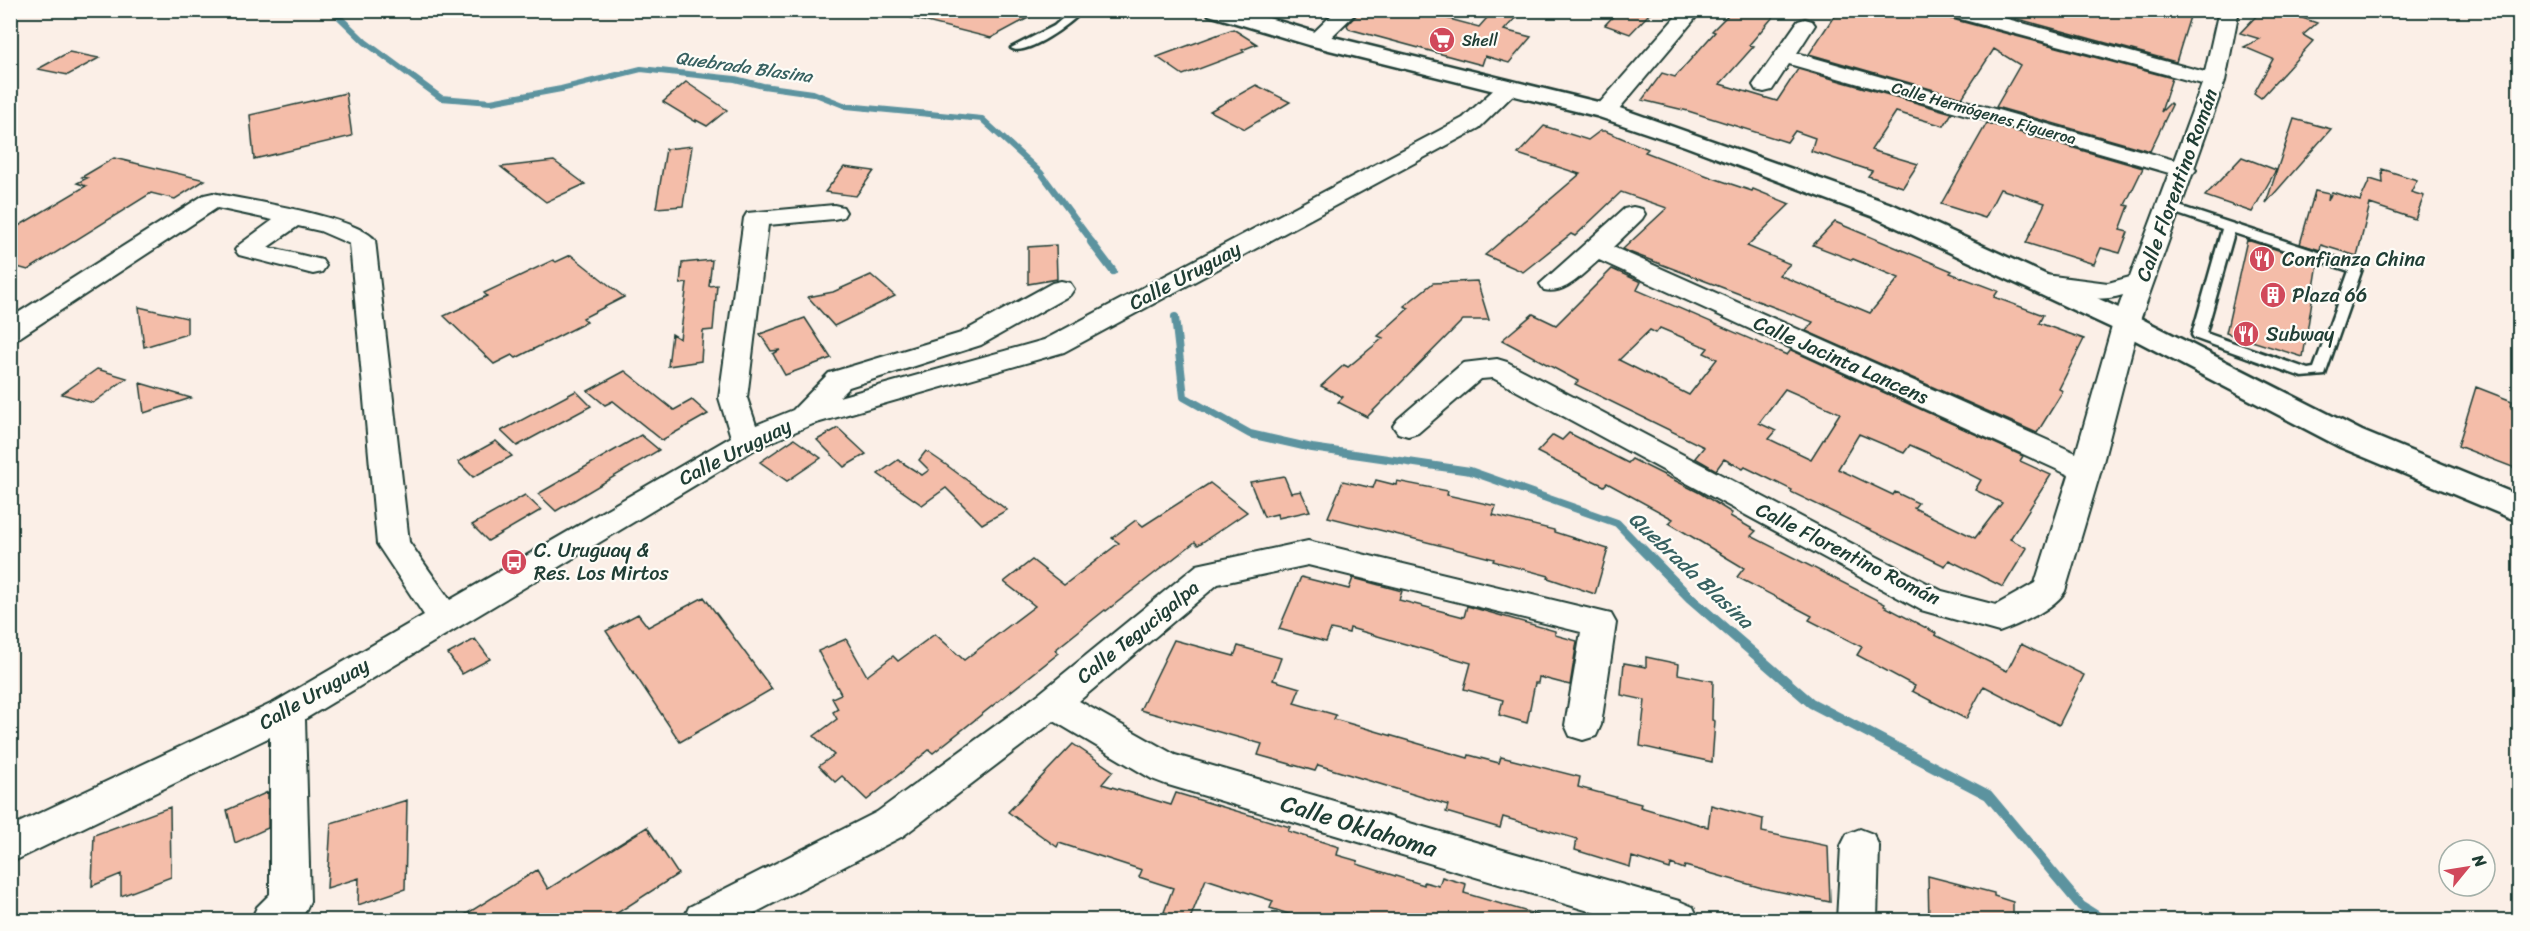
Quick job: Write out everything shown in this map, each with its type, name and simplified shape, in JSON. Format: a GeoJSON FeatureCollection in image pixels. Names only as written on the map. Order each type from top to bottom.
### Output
{"type":"FeatureCollection","features":[{"type":"Feature","properties":{"kind":"street"},"geometry":{"type":"LineString","coordinates":[[1217,10],[1317,40],[1605,111],[1884,211],[2126,323],[2351,439],[2520,510]]}},
{"type":"Feature","properties":{"kind":"street"},"geometry":{"type":"LineString","coordinates":[[1317,40],[1349,10]]}},
{"type":"Feature","properties":{"kind":"street"},"geometry":{"type":"LineString","coordinates":[[1949,10],[2214,81]]}},
{"type":"Feature","properties":{"kind":"street","name":"Calle Florentino Román"},"geometry":{"type":"LineString","coordinates":[[1408,426],[1473,370],[1497,368],[1934,601],[2000,619],[2049,591],[2086,470],[2126,323],[2184,170],[2214,81],[2229,10]]}},
{"type":"Feature","properties":{"kind":"street"},"geometry":{"type":"LineString","coordinates":[[1764,85],[1813,16]]}},
{"type":"Feature","properties":{"kind":"street"},"geometry":{"type":"LineString","coordinates":[[1605,111],[1686,17]]}},
{"type":"Feature","properties":{"kind":"street","name":"Calle Hermógenes Figueroa"},"geometry":{"type":"LineString","coordinates":[[1784,56],[2184,170]]}},
{"type":"Feature","properties":{"kind":"street","name":"Calle Uruguay"},"geometry":{"type":"LineString","coordinates":[[10,846],[286,712],[747,441],[803,417],[1054,346],[1471,123],[1509,88]]}},
{"type":"Feature","properties":{"kind":"street"},"geometry":{"type":"LineString","coordinates":[[10,331],[213,200],[328,225],[362,240],[393,544],[444,618]]}},
{"type":"Feature","properties":{"kind":"street"},"geometry":{"type":"LineString","coordinates":[[747,441],[733,398],[756,218],[834,213]]}},
{"type":"Feature","properties":{"kind":"street"},"geometry":{"type":"LineString","coordinates":[[1553,284],[1634,214]]}},
{"type":"Feature","properties":{"kind":"street"},"geometry":{"type":"LineString","coordinates":[[294,217],[248,250],[313,266]]}},
{"type":"Feature","properties":{"kind":"street","name":"Calle Jacinta Lancens"},"geometry":{"type":"LineString","coordinates":[[1596,249],[2086,470]]}},
{"type":"Feature","properties":{"kind":"street"},"geometry":{"type":"LineString","coordinates":[[2037,282],[2109,291],[2141,282]]}},
{"type":"Feature","properties":{"kind":"street"},"geometry":{"type":"LineString","coordinates":[[803,417],[839,380],[971,339],[1061,289]]}},
{"type":"Feature","properties":{"kind":"street","name":"Calle Tegucigalpa"},"geometry":{"type":"LineString","coordinates":[[703,921],[890,824],[1052,703],[1208,574],[1308,553],[1599,623],[1583,725]]}},
{"type":"Feature","properties":{"kind":"street","name":"Calle Oklahoma"},"geometry":{"type":"LineString","coordinates":[[1052,703],[1165,768],[1679,921]]}},
{"type":"Feature","properties":{"kind":"street"},"geometry":{"type":"LineString","coordinates":[[271,921],[290,902],[286,712]]}},
{"type":"Feature","properties":{"kind":"street"},"geometry":{"type":"LineString","coordinates":[[1857,921],[1860,846]]}},
{"type":"Feature","properties":{"kind":"lane"},"geometry":{"type":"LineString","coordinates":[[1016,48],[1070,21],[1078,10]]}},
{"type":"Feature","properties":{"kind":"lane"},"geometry":{"type":"LineString","coordinates":[[2170,207],[2356,269],[2320,372],[2307,374],[2199,335],[2229,227]]}},
{"type":"Feature","properties":{"kind":"building"},"geometry":{"type":"Polygon","coordinates":[[[912,10],[1043,10],[991,38],[911,18],[912,10]]]}},
{"type":"Feature","properties":{"kind":"building"},"geometry":{"type":"Polygon","coordinates":[[[1361,10],[1416,10],[1479,27],[1494,10],[1523,10],[1504,30],[1531,37],[1509,63],[1485,56],[1482,65],[1349,29],[1347,25],[1361,10]]]}},
{"type":"Feature","properties":{"kind":"building"},"geometry":{"type":"Polygon","coordinates":[[[1619,10],[1653,10],[1630,34],[1605,25],[1619,10]]]}},
{"type":"Feature","properties":{"kind":"building"},"geometry":{"type":"Polygon","coordinates":[[[1733,10],[1779,10],[1749,45],[1754,46],[1720,84],[1777,101],[1798,69],[1952,113],[1944,126],[1896,112],[1871,150],[1918,164],[1903,187],[1868,176],[1872,171],[1811,151],[1815,138],[1795,131],[1787,142],[1688,111],[1642,100],[1662,73],[1675,77],[1715,32],[1712,31],[1733,10]]]}},
{"type":"Feature","properties":{"kind":"building"},"geometry":{"type":"Polygon","coordinates":[[[1838,10],[1937,10],[1941,16],[2172,78],[2161,112],[2170,103],[2172,105],[2150,151],[1996,107],[2020,65],[1994,49],[1962,98],[1809,54],[1838,10]]]}},
{"type":"Feature","properties":{"kind":"building"},"geometry":{"type":"Polygon","coordinates":[[[1985,10],[2070,10],[2092,16],[2093,10],[2192,10],[2176,62],[1985,10]]]}},
{"type":"Feature","properties":{"kind":"building"},"geometry":{"type":"Polygon","coordinates":[[[2262,10],[2279,10],[2317,23],[2303,35],[2313,41],[2261,98],[2254,93],[2273,59],[2244,47],[2260,39],[2240,33],[2262,10]]]}},
{"type":"Feature","properties":{"kind":"building"},"geometry":{"type":"Polygon","coordinates":[[[1233,29],[1257,44],[1242,50],[1244,52],[1183,75],[1157,57],[1233,29]]]}},
{"type":"Feature","properties":{"kind":"building"},"geometry":{"type":"Polygon","coordinates":[[[69,52],[99,58],[68,75],[38,69],[69,52]]]}},
{"type":"Feature","properties":{"kind":"building"},"geometry":{"type":"Polygon","coordinates":[[[686,82],[727,110],[707,126],[663,102],[686,82]]]}},
{"type":"Feature","properties":{"kind":"building"},"geometry":{"type":"Polygon","coordinates":[[[1256,85],[1290,102],[1245,129],[1210,111],[1256,85]]]}},
{"type":"Feature","properties":{"kind":"building"},"geometry":{"type":"Polygon","coordinates":[[[346,93],[352,136],[254,159],[250,115],[346,93]]]}},
{"type":"Feature","properties":{"kind":"building"},"geometry":{"type":"Polygon","coordinates":[[[2294,119],[2331,129],[2266,203],[2294,119]]]}},
{"type":"Feature","properties":{"kind":"building"},"geometry":{"type":"Polygon","coordinates":[[[1987,123],[2143,168],[2125,205],[2129,206],[2120,230],[2128,232],[2120,253],[2101,248],[2094,264],[2026,243],[2045,203],[2000,189],[1985,218],[1941,204],[1987,123]]]}},
{"type":"Feature","properties":{"kind":"building"},"geometry":{"type":"Polygon","coordinates":[[[1544,126],[1588,140],[1600,131],[1605,131],[1648,149],[1645,152],[1790,204],[1747,246],[1790,264],[1779,275],[1870,313],[1899,278],[1813,245],[1835,222],[1952,271],[1950,273],[1998,291],[1994,297],[2043,315],[2039,323],[2084,339],[2059,389],[2063,391],[2037,433],[1806,331],[1813,322],[1629,252],[1623,249],[1667,208],[1621,192],[1575,236],[1571,234],[1523,272],[1485,255],[1580,174],[1518,154],[1544,126]]]}},
{"type":"Feature","properties":{"kind":"building"},"geometry":{"type":"Polygon","coordinates":[[[692,146],[683,206],[656,208],[666,149],[692,146]]]}},
{"type":"Feature","properties":{"kind":"building"},"geometry":{"type":"Polygon","coordinates":[[[2242,157],[2276,170],[2252,212],[2205,196],[2242,157]]]}},
{"type":"Feature","properties":{"kind":"building"},"geometry":{"type":"Polygon","coordinates":[[[114,158],[205,180],[175,199],[151,193],[28,270],[10,265],[10,231],[86,186],[77,183],[87,178],[82,177],[114,158]]]}},
{"type":"Feature","properties":{"kind":"building"},"geometry":{"type":"Polygon","coordinates":[[[554,161],[585,184],[546,202],[501,167],[554,161]]]}},
{"type":"Feature","properties":{"kind":"building"},"geometry":{"type":"Polygon","coordinates":[[[844,167],[874,171],[856,196],[825,192],[844,167]]]}},
{"type":"Feature","properties":{"kind":"building"},"geometry":{"type":"Polygon","coordinates":[[[2382,169],[2417,180],[2411,192],[2424,196],[2415,219],[2370,204],[2357,256],[2321,245],[2320,250],[2300,244],[2315,191],[2329,194],[2328,201],[2332,192],[2360,201],[2370,179],[2383,183],[2382,169]]]}},
{"type":"Feature","properties":{"kind":"building","name":"Plaza 66"},"geometry":{"type":"Polygon","coordinates":[[[2247,240],[2318,263],[2303,357],[2226,333],[2247,240]]]}},
{"type":"Feature","properties":{"kind":"building"},"geometry":{"type":"Polygon","coordinates":[[[1056,245],[1057,279],[1028,284],[1028,247],[1056,245]]]}},
{"type":"Feature","properties":{"kind":"building"},"geometry":{"type":"Polygon","coordinates":[[[571,255],[624,297],[583,318],[587,322],[516,358],[512,355],[494,364],[444,316],[487,296],[484,293],[553,260],[556,262],[571,255]]]}},
{"type":"Feature","properties":{"kind":"building"},"geometry":{"type":"Polygon","coordinates":[[[712,260],[709,286],[717,285],[713,330],[703,331],[701,361],[668,366],[672,334],[680,339],[687,283],[680,284],[682,263],[712,260]]]}},
{"type":"Feature","properties":{"kind":"building"},"geometry":{"type":"Polygon","coordinates":[[[1612,269],[1641,282],[1637,290],[1787,355],[1791,350],[2023,456],[2020,461],[2051,475],[2010,539],[2027,548],[2003,587],[1949,560],[1945,566],[1791,492],[1792,490],[1745,467],[1743,469],[1724,459],[1716,470],[1695,458],[1704,447],[1575,384],[1578,381],[1502,340],[1533,314],[1556,325],[1612,269]],[[1660,328],[1656,333],[1650,330],[1619,360],[1689,395],[1717,359],[1704,353],[1708,348],[1660,328]],[[1785,389],[1759,423],[1776,431],[1769,439],[1811,459],[1840,413],[1785,389]],[[1859,434],[1838,469],[1893,495],[1895,492],[1918,503],[1914,508],[1975,538],[2002,503],[1975,490],[1981,480],[1926,452],[1910,445],[1904,453],[1859,434]]]}},
{"type":"Feature","properties":{"kind":"building"},"geometry":{"type":"Polygon","coordinates":[[[871,275],[895,296],[834,326],[808,297],[833,292],[871,275]]]}},
{"type":"Feature","properties":{"kind":"building"},"geometry":{"type":"Polygon","coordinates":[[[1477,281],[1489,320],[1463,320],[1367,417],[1338,402],[1343,397],[1321,386],[1344,365],[1348,367],[1383,338],[1378,336],[1409,308],[1404,306],[1433,283],[1477,281]]]}},
{"type":"Feature","properties":{"kind":"building"},"geometry":{"type":"Polygon","coordinates":[[[139,307],[187,318],[187,334],[144,347],[139,307]]]}},
{"type":"Feature","properties":{"kind":"building"},"geometry":{"type":"Polygon","coordinates":[[[805,318],[831,358],[785,375],[773,354],[780,350],[771,351],[760,334],[805,318]]]}},
{"type":"Feature","properties":{"kind":"building"},"geometry":{"type":"Polygon","coordinates":[[[97,369],[127,378],[93,403],[62,394],[97,369]]]}},
{"type":"Feature","properties":{"kind":"building"},"geometry":{"type":"Polygon","coordinates":[[[625,371],[674,410],[692,400],[708,414],[662,440],[613,401],[605,405],[588,391],[625,371]]]}},
{"type":"Feature","properties":{"kind":"building"},"geometry":{"type":"Polygon","coordinates":[[[140,383],[191,398],[144,413],[140,383]]]}},
{"type":"Feature","properties":{"kind":"building"},"geometry":{"type":"Polygon","coordinates":[[[2476,387],[2512,401],[2511,408],[2520,411],[2520,470],[2458,446],[2476,387]]]}},
{"type":"Feature","properties":{"kind":"building"},"geometry":{"type":"Polygon","coordinates":[[[576,391],[591,406],[517,446],[501,431],[576,391]]]}},
{"type":"Feature","properties":{"kind":"building"},"geometry":{"type":"Polygon","coordinates":[[[838,428],[866,454],[844,467],[817,440],[838,428]]]}},
{"type":"Feature","properties":{"kind":"building"},"geometry":{"type":"Polygon","coordinates":[[[1569,433],[1628,463],[1632,459],[1700,493],[1732,513],[1730,516],[1756,531],[1751,536],[1885,604],[1884,606],[1936,633],[1935,635],[2007,671],[2021,644],[2084,675],[2059,725],[1984,686],[1966,719],[1912,691],[1915,686],[1857,655],[1862,647],[1809,620],[1812,616],[1737,577],[1744,568],[1669,523],[1673,519],[1607,483],[1604,486],[1537,452],[1553,435],[1562,440],[1569,433]]]}},
{"type":"Feature","properties":{"kind":"building"},"geometry":{"type":"Polygon","coordinates":[[[641,435],[659,450],[556,511],[538,494],[641,435]]]}},
{"type":"Feature","properties":{"kind":"building"},"geometry":{"type":"Polygon","coordinates":[[[794,439],[821,458],[787,481],[760,462],[794,439]]]}},
{"type":"Feature","properties":{"kind":"building"},"geometry":{"type":"Polygon","coordinates":[[[496,441],[512,456],[473,477],[458,462],[496,441]]]}},
{"type":"Feature","properties":{"kind":"building"},"geometry":{"type":"Polygon","coordinates":[[[926,451],[1007,510],[982,524],[946,488],[922,505],[878,474],[898,460],[922,475],[929,470],[919,460],[926,451]]]}},
{"type":"Feature","properties":{"kind":"building"},"geometry":{"type":"Polygon","coordinates":[[[1284,476],[1291,493],[1301,491],[1310,511],[1278,518],[1277,514],[1264,517],[1250,482],[1284,476]]]}},
{"type":"Feature","properties":{"kind":"building"},"geometry":{"type":"Polygon","coordinates":[[[1376,480],[1396,485],[1397,481],[1448,491],[1447,495],[1496,506],[1493,515],[1554,530],[1554,532],[1608,549],[1595,594],[1548,578],[1549,576],[1493,561],[1494,559],[1328,517],[1343,481],[1373,488],[1376,480]]]}},
{"type":"Feature","properties":{"kind":"building"},"geometry":{"type":"Polygon","coordinates":[[[1210,483],[1247,512],[1198,545],[1195,542],[1105,610],[1055,650],[1059,653],[933,753],[929,750],[867,800],[842,776],[835,782],[819,766],[834,755],[814,736],[837,719],[833,712],[838,709],[832,698],[841,694],[818,651],[846,639],[867,676],[893,656],[898,661],[935,634],[964,660],[1035,606],[1004,582],[1032,560],[1064,585],[1119,543],[1112,538],[1136,520],[1143,526],[1210,483]]]}},
{"type":"Feature","properties":{"kind":"building"},"geometry":{"type":"Polygon","coordinates":[[[525,495],[541,510],[488,541],[472,525],[525,495]]]}},
{"type":"Feature","properties":{"kind":"building"},"geometry":{"type":"Polygon","coordinates":[[[1301,577],[1349,589],[1353,578],[1402,591],[1399,600],[1464,617],[1467,606],[1555,631],[1555,635],[1577,641],[1570,685],[1539,677],[1538,683],[1535,683],[1527,723],[1499,715],[1503,700],[1464,689],[1471,663],[1350,628],[1349,633],[1331,629],[1326,642],[1279,629],[1301,577]]]}},
{"type":"Feature","properties":{"kind":"building"},"geometry":{"type":"Polygon","coordinates":[[[704,597],[772,689],[680,742],[606,631],[638,614],[648,627],[704,597]]]}},
{"type":"Feature","properties":{"kind":"building"},"geometry":{"type":"Polygon","coordinates":[[[475,639],[490,659],[462,674],[448,654],[475,639]]]}},
{"type":"Feature","properties":{"kind":"building"},"geometry":{"type":"Polygon","coordinates":[[[1174,640],[1234,656],[1238,646],[1281,658],[1273,680],[1300,688],[1294,703],[1336,715],[1334,719],[1468,758],[1469,755],[1499,763],[1501,757],[1580,777],[1578,787],[1641,804],[1640,807],[1708,827],[1711,805],[1763,819],[1762,832],[1828,846],[1830,902],[1762,888],[1685,866],[1684,869],[1671,864],[1670,869],[1632,857],[1630,867],[1575,850],[1577,839],[1503,817],[1500,828],[1446,812],[1448,805],[1318,765],[1315,771],[1258,755],[1262,744],[1140,710],[1174,640]]]}},
{"type":"Feature","properties":{"kind":"building"},"geometry":{"type":"Polygon","coordinates":[[[1646,657],[1679,664],[1678,674],[1713,681],[1712,720],[1715,721],[1712,762],[1640,746],[1645,700],[1621,695],[1624,663],[1646,667],[1646,657]]]}},
{"type":"Feature","properties":{"kind":"building"},"geometry":{"type":"Polygon","coordinates":[[[1073,744],[1113,771],[1102,784],[1171,805],[1176,793],[1290,827],[1288,831],[1339,847],[1337,855],[1358,861],[1357,864],[1424,885],[1424,882],[1439,886],[1442,877],[1466,884],[1464,893],[1538,915],[1537,921],[1310,921],[1270,908],[1273,901],[1206,879],[1189,921],[1164,912],[1173,888],[1139,877],[1142,870],[1059,843],[1057,847],[1008,812],[1073,744]]]}},
{"type":"Feature","properties":{"kind":"building"},"geometry":{"type":"Polygon","coordinates":[[[268,792],[268,828],[235,843],[227,810],[268,792]]]}},
{"type":"Feature","properties":{"kind":"building"},"geometry":{"type":"Polygon","coordinates":[[[407,800],[405,889],[358,905],[359,878],[327,888],[331,823],[407,800]]]}},
{"type":"Feature","properties":{"kind":"building"},"geometry":{"type":"Polygon","coordinates":[[[170,807],[171,877],[121,896],[121,874],[92,886],[94,835],[170,807]]]}},
{"type":"Feature","properties":{"kind":"building"},"geometry":{"type":"Polygon","coordinates":[[[647,827],[678,874],[605,921],[455,921],[537,870],[548,889],[647,827]]]}},
{"type":"Feature","properties":{"kind":"building"},"geometry":{"type":"Polygon","coordinates":[[[1928,876],[1994,893],[1994,896],[2013,902],[2013,921],[1929,921],[1928,876]]]}},
{"type":"Feature","properties":{"kind":"waterway","name":"Quebrada Blasina"},"geometry":{"type":"LineString","coordinates":[[332,10],[365,42],[441,98],[491,102],[561,89],[641,69],[735,79],[763,86],[813,93],[846,106],[982,119],[1041,173],[1093,243]]}},
{"type":"Feature","properties":{"kind":"waterway","name":"Quebrada Blasina"},"geometry":{"type":"LineString","coordinates":[[1091,242],[1113,271]]}},
{"type":"Feature","properties":{"kind":"waterway","name":"Quebrada Blasina"},"geometry":{"type":"LineString","coordinates":[[1175,317],[1184,397],[1250,434],[1312,448],[1470,471],[1617,523],[1641,548]]}},
{"type":"Feature","properties":{"kind":"waterway","name":"Quebrada Blasina"},"geometry":{"type":"LineString","coordinates":[[1640,547],[1690,598],[1811,703],[1988,795],[2081,906],[2103,920]]}},
{"type":"Feature","properties":{"kind":"place","name":"Shell"},"geometry":{"type":"Point","coordinates":[1442,40]}},
{"type":"Feature","properties":{"kind":"place","name":"Confianza China"},"geometry":{"type":"Point","coordinates":[2262,259]}},
{"type":"Feature","properties":{"kind":"place","name":"Plaza 66"},"geometry":{"type":"Point","coordinates":[2273,295]}},
{"type":"Feature","properties":{"kind":"place","name":"Subway"},"geometry":{"type":"Point","coordinates":[2246,334]}},
{"type":"Feature","properties":{"kind":"place","name":"C. Uruguay & Res. Los Mirtos"},"geometry":{"type":"Point","coordinates":[514,562]}}]}
